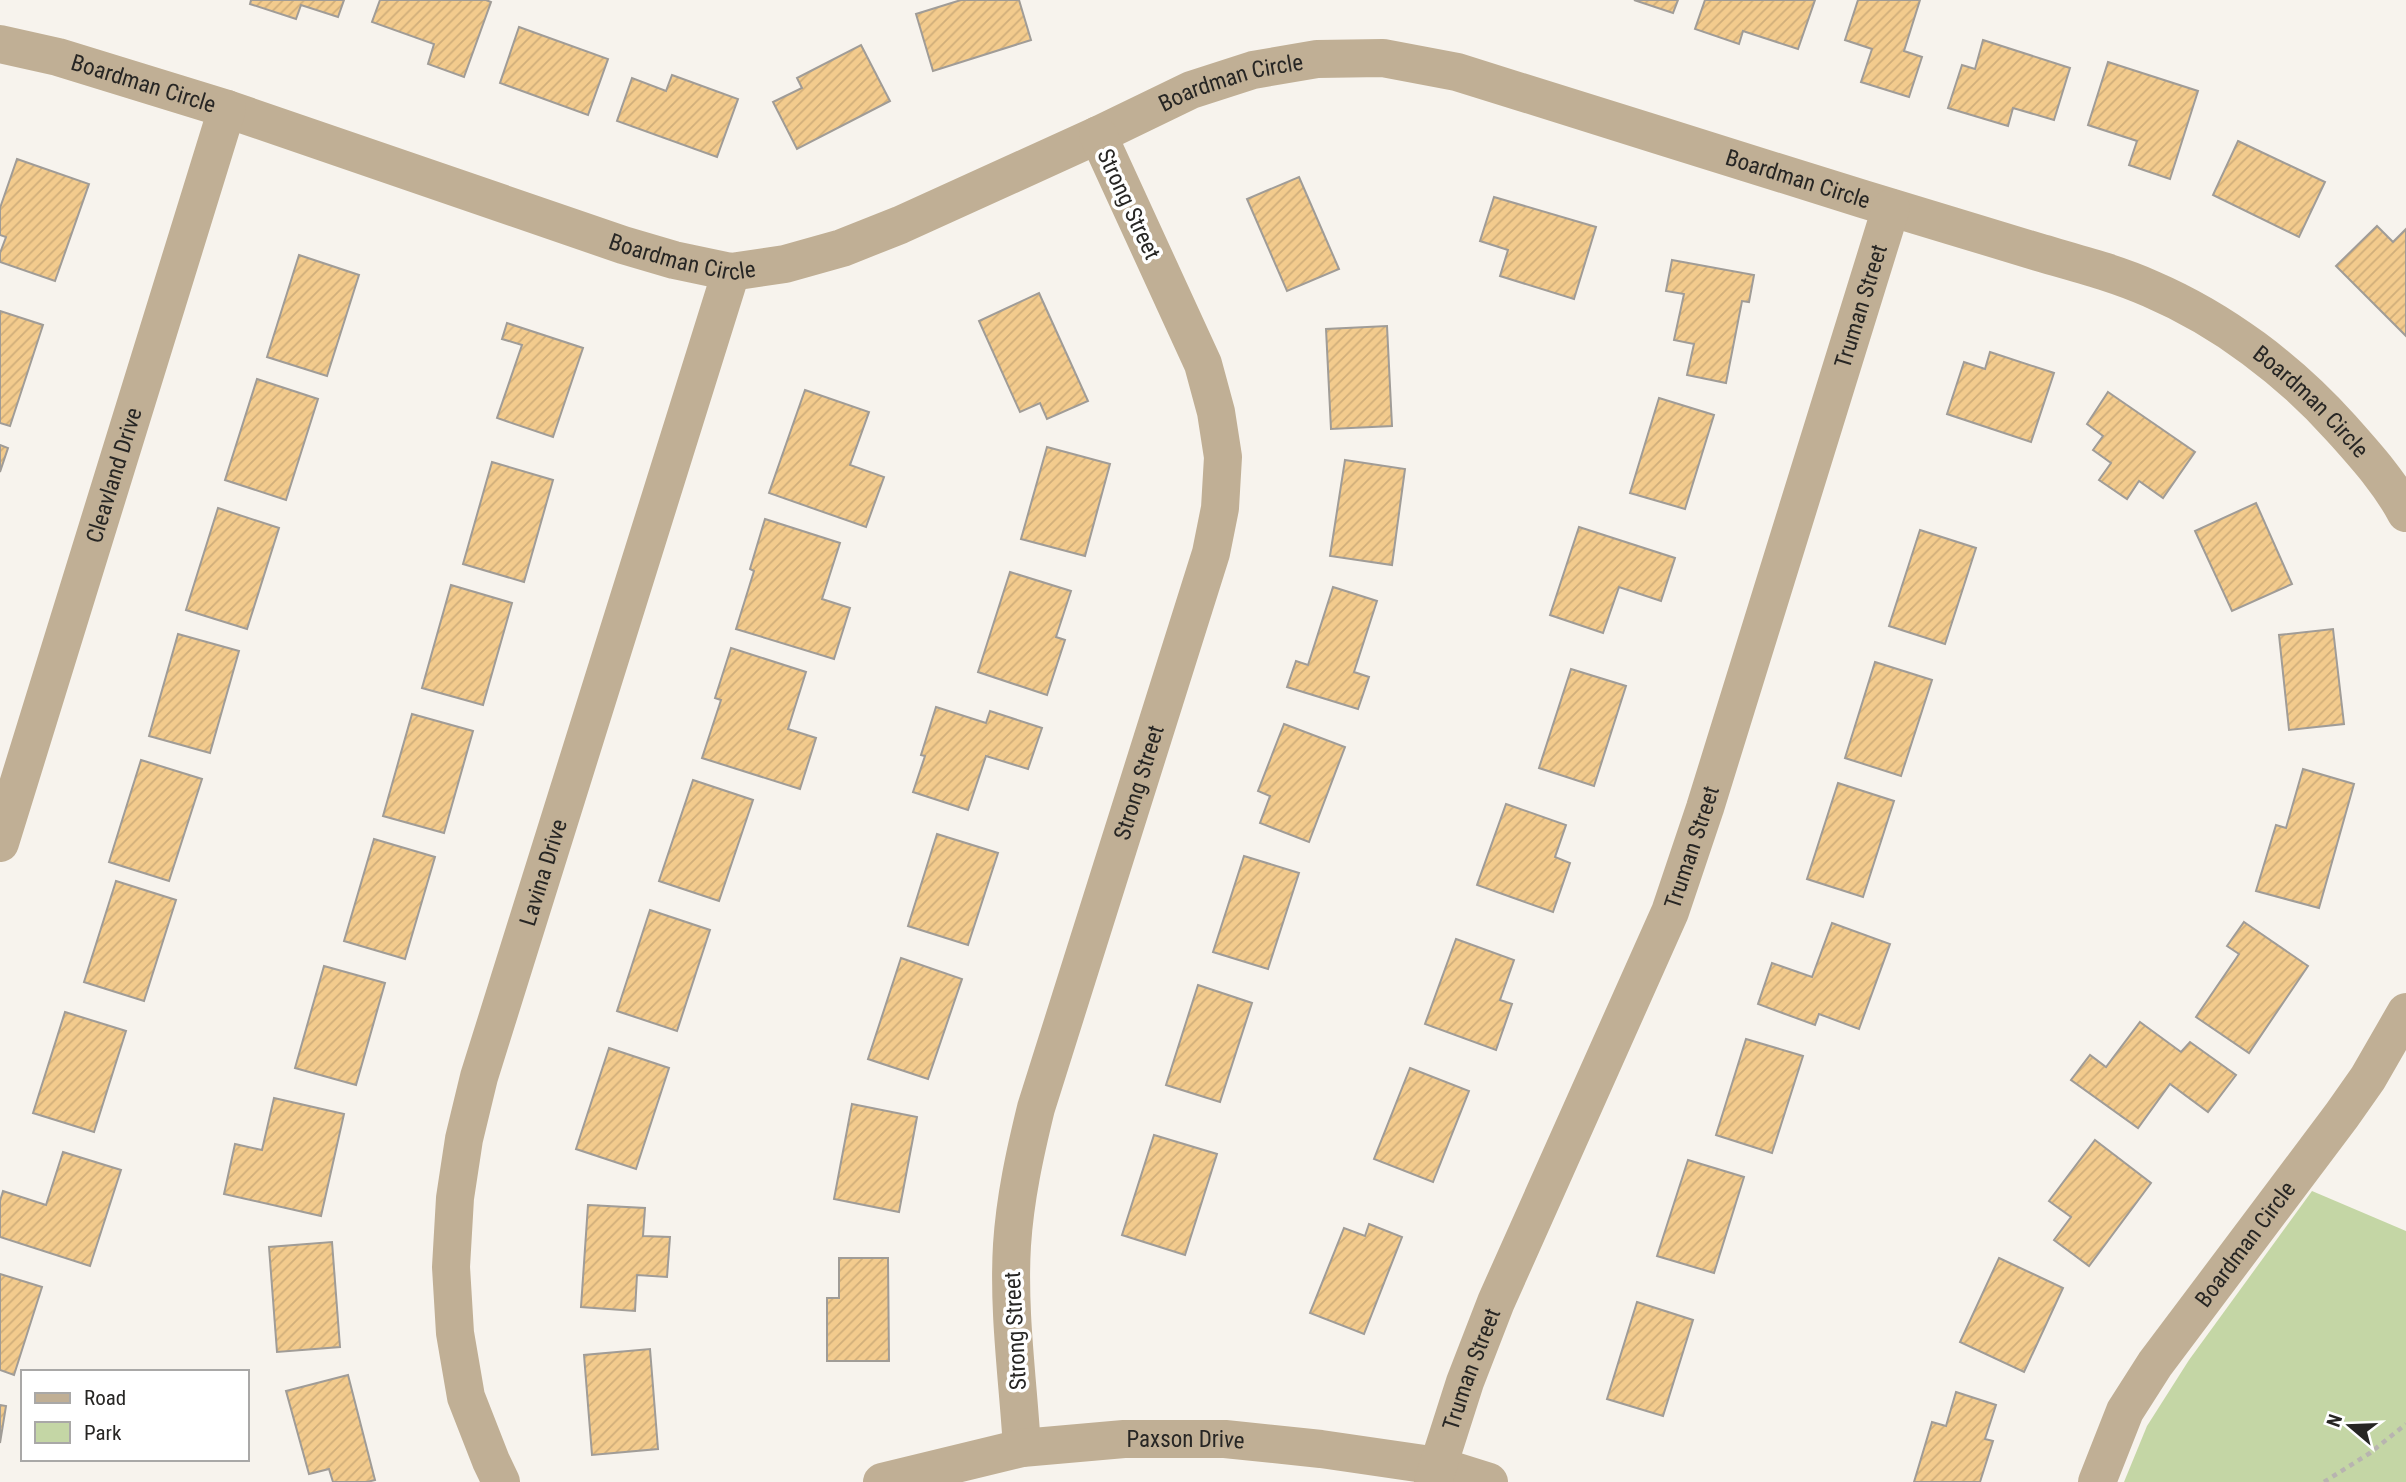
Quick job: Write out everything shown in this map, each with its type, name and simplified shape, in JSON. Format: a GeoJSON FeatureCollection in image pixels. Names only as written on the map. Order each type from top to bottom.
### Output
{"type":"FeatureCollection","features":[{"type":"Feature","properties":{"kind":"street","name":"Boardman Circle"},"geometry":{"type":"LineString","coordinates":[[0,44],[58,57],[227,108],[623,245],[674,260],[731,272],[785,264],[842,248],[900,225],[1191,90],[1253,70],[1317,59],[1383,58],[1457,72],[1891,208],[2100,270],[2150,289],[2194,310],[2283,371],[2323,407],[2367,457],[2396,494],[2406,513]]}},
{"type":"Feature","properties":{"kind":"street","name":"Cleavland Drive"},"geometry":{"type":"LineString","coordinates":[[0,843],[227,108]]}},
{"type":"Feature","properties":{"kind":"street","name":"Strong Street"},"geometry":{"type":"LineString","coordinates":[[1022,1448],[1012,1306],[1012,1245],[1020,1175],[1040,1095],[1211,553],[1220,508],[1223,457],[1216,412],[1203,365],[1098,135]]}},
{"type":"Feature","properties":{"kind":"street","name":"Truman Street"},"geometry":{"type":"LineString","coordinates":[[1435,1474],[1465,1382],[1496,1303],[1670,912],[1891,208]]}},
{"type":"Feature","properties":{"kind":"street","name":"Lavina Drive"},"geometry":{"type":"LineString","coordinates":[[501,1482],[466,1397],[455,1333],[451,1267],[454,1198],[464,1139],[483,1064],[731,272]]}},
{"type":"Feature","properties":{"kind":"street","name":"Boardman Circle"},"geometry":{"type":"LineString","coordinates":[[2097,1482],[2125,1411],[2155,1364],[2342,1115],[2368,1078],[2406,1012]]}},
{"type":"Feature","properties":{"kind":"street","name":"Paxson Drive"},"geometry":{"type":"LineString","coordinates":[[882,1482],[1022,1448],[1124,1439],[1225,1439],[1321,1449],[1435,1474],[1489,1482]]}},
{"type":"Feature","properties":{"kind":"path"},"geometry":{"type":"LineString","coordinates":[[2324,1482],[2371,1453],[2406,1424]]}},
{"type":"Feature","properties":{"kind":"green space"},"geometry":{"type":"Polygon","coordinates":[[[2312,1191],[2406,1231],[2406,1482],[2124,1482],[2147,1426],[2189,1360],[2312,1191]]]}},
{"type":"Feature","properties":{"kind":"building"},"geometry":{"type":"Polygon","coordinates":[[[251,0],[344,0],[338,17],[301,5],[296,19],[250,4],[251,0]]]}},
{"type":"Feature","properties":{"kind":"building"},"geometry":{"type":"Polygon","coordinates":[[[380,0],[491,2],[464,77],[428,64],[434,44],[372,22],[380,0]]]}},
{"type":"Feature","properties":{"kind":"building"},"geometry":{"type":"Polygon","coordinates":[[[961,0],[1019,0],[1031,40],[933,71],[916,14],[961,0]]]}},
{"type":"Feature","properties":{"kind":"building"},"geometry":{"type":"Polygon","coordinates":[[[1634,0],[1678,0],[1673,13],[1634,0]]]}},
{"type":"Feature","properties":{"kind":"building"},"geometry":{"type":"Polygon","coordinates":[[[1705,0],[1815,0],[1798,49],[1743,31],[1739,44],[1695,29],[1705,0]]]}},
{"type":"Feature","properties":{"kind":"building"},"geometry":{"type":"Polygon","coordinates":[[[1858,0],[1920,0],[1904,51],[1922,57],[1909,97],[1861,82],[1872,49],[1845,40],[1858,0]]]}},
{"type":"Feature","properties":{"kind":"building"},"geometry":{"type":"Polygon","coordinates":[[[519,27],[608,59],[588,115],[500,83],[519,27]]]}},
{"type":"Feature","properties":{"kind":"building"},"geometry":{"type":"Polygon","coordinates":[[[1983,40],[2070,68],[2054,120],[2013,108],[2008,126],[1948,108],[1962,65],[1975,69],[1983,40]]]}},
{"type":"Feature","properties":{"kind":"building"},"geometry":{"type":"Polygon","coordinates":[[[861,45],[890,101],[797,149],[773,102],[802,88],[797,78],[861,45]]]}},
{"type":"Feature","properties":{"kind":"building"},"geometry":{"type":"Polygon","coordinates":[[[2108,62],[2198,91],[2170,179],[2129,165],[2137,141],[2088,125],[2108,62]]]}},
{"type":"Feature","properties":{"kind":"building"},"geometry":{"type":"Polygon","coordinates":[[[672,75],[738,99],[717,157],[617,121],[632,78],[666,91],[672,75]]]}},
{"type":"Feature","properties":{"kind":"building"},"geometry":{"type":"Polygon","coordinates":[[[2238,141],[2325,182],[2299,237],[2213,195],[2238,141]]]}},
{"type":"Feature","properties":{"kind":"building"},"geometry":{"type":"Polygon","coordinates":[[[17,159],[89,184],[55,281],[0,262],[0,253],[6,237],[0,235],[0,208],[17,159]]]}},
{"type":"Feature","properties":{"kind":"building"},"geometry":{"type":"Polygon","coordinates":[[[1299,177],[1339,269],[1287,291],[1247,199],[1299,177]]]}},
{"type":"Feature","properties":{"kind":"building"},"geometry":{"type":"Polygon","coordinates":[[[1494,197],[1596,227],[1574,299],[1500,276],[1508,250],[1480,241],[1494,197]]]}},
{"type":"Feature","properties":{"kind":"building"},"geometry":{"type":"Polygon","coordinates":[[[2377,226],[2393,242],[2406,229],[2406,336],[2336,266],[2377,226]]]}},
{"type":"Feature","properties":{"kind":"building"},"geometry":{"type":"Polygon","coordinates":[[[299,255],[359,275],[327,376],[267,357],[299,255]]]}},
{"type":"Feature","properties":{"kind":"building"},"geometry":{"type":"Polygon","coordinates":[[[1672,260],[1754,275],[1749,302],[1742,301],[1726,383],[1687,375],[1694,344],[1674,340],[1684,294],[1666,291],[1672,260]]]}},
{"type":"Feature","properties":{"kind":"building"},"geometry":{"type":"Polygon","coordinates":[[[1039,293],[1088,401],[1047,419],[1040,403],[1020,412],[979,321],[1039,293]]]}},
{"type":"Feature","properties":{"kind":"building"},"geometry":{"type":"Polygon","coordinates":[[[0,311],[43,325],[10,426],[0,423],[0,311]]]}},
{"type":"Feature","properties":{"kind":"building"},"geometry":{"type":"Polygon","coordinates":[[[507,323],[583,348],[553,437],[497,418],[522,345],[502,339],[507,323]]]}},
{"type":"Feature","properties":{"kind":"building"},"geometry":{"type":"Polygon","coordinates":[[[1387,326],[1392,426],[1331,429],[1326,329],[1387,326]]]}},
{"type":"Feature","properties":{"kind":"building"},"geometry":{"type":"Polygon","coordinates":[[[1990,352],[2054,373],[2031,442],[1947,414],[1964,362],[1985,369],[1990,352]]]}},
{"type":"Feature","properties":{"kind":"building"},"geometry":{"type":"Polygon","coordinates":[[[257,379],[318,399],[286,500],[225,480],[257,379]]]}},
{"type":"Feature","properties":{"kind":"building"},"geometry":{"type":"Polygon","coordinates":[[[805,390],[869,412],[850,465],[884,477],[866,527],[769,493],[805,390]]]}},
{"type":"Feature","properties":{"kind":"building"},"geometry":{"type":"Polygon","coordinates":[[[2108,392],[2195,452],[2163,498],[2139,481],[2127,499],[2099,480],[2111,463],[2093,450],[2103,436],[2087,424],[2108,392]]]}},
{"type":"Feature","properties":{"kind":"building"},"geometry":{"type":"Polygon","coordinates":[[[1659,398],[1714,415],[1685,509],[1630,493],[1659,398]]]}},
{"type":"Feature","properties":{"kind":"building"},"geometry":{"type":"Polygon","coordinates":[[[0,445],[8,448],[0,472],[0,445]]]}},
{"type":"Feature","properties":{"kind":"building"},"geometry":{"type":"Polygon","coordinates":[[[1047,447],[1110,464],[1085,556],[1021,539],[1047,447]]]}},
{"type":"Feature","properties":{"kind":"building"},"geometry":{"type":"Polygon","coordinates":[[[1345,460],[1405,469],[1392,565],[1330,556],[1345,460]]]}},
{"type":"Feature","properties":{"kind":"building"},"geometry":{"type":"Polygon","coordinates":[[[492,462],[553,480],[524,582],[463,564],[492,462]]]}},
{"type":"Feature","properties":{"kind":"building"},"geometry":{"type":"Polygon","coordinates":[[[2256,503],[2292,584],[2232,611],[2195,531],[2256,503]]]}},
{"type":"Feature","properties":{"kind":"building"},"geometry":{"type":"Polygon","coordinates":[[[218,508],[279,528],[247,629],[186,610],[218,508]]]}},
{"type":"Feature","properties":{"kind":"building"},"geometry":{"type":"Polygon","coordinates":[[[765,519],[840,543],[822,599],[850,608],[834,659],[736,629],[754,571],[750,569],[765,519]]]}},
{"type":"Feature","properties":{"kind":"building"},"geometry":{"type":"Polygon","coordinates":[[[1579,527],[1675,558],[1661,601],[1619,587],[1603,633],[1550,615],[1579,527]]]}},
{"type":"Feature","properties":{"kind":"building"},"geometry":{"type":"Polygon","coordinates":[[[1920,530],[1976,548],[1945,644],[1889,626],[1920,530]]]}},
{"type":"Feature","properties":{"kind":"building"},"geometry":{"type":"Polygon","coordinates":[[[1010,572],[1071,591],[1056,637],[1065,640],[1047,695],[978,672],[1010,572]]]}},
{"type":"Feature","properties":{"kind":"building"},"geometry":{"type":"Polygon","coordinates":[[[451,585],[512,603],[483,705],[422,688],[451,585]]]}},
{"type":"Feature","properties":{"kind":"building"},"geometry":{"type":"Polygon","coordinates":[[[1333,587],[1377,601],[1354,672],[1369,677],[1358,709],[1287,687],[1296,661],[1308,665],[1333,587]]]}},
{"type":"Feature","properties":{"kind":"building"},"geometry":{"type":"Polygon","coordinates":[[[2333,629],[2344,724],[2289,730],[2279,635],[2333,629]]]}},
{"type":"Feature","properties":{"kind":"building"},"geometry":{"type":"Polygon","coordinates":[[[178,634],[239,651],[210,753],[149,736],[178,634]]]}},
{"type":"Feature","properties":{"kind":"building"},"geometry":{"type":"Polygon","coordinates":[[[731,648],[806,672],[788,729],[816,738],[800,789],[702,758],[721,700],[715,698],[731,648]]]}},
{"type":"Feature","properties":{"kind":"building"},"geometry":{"type":"Polygon","coordinates":[[[1875,662],[1932,680],[1901,776],[1845,758],[1875,662]]]}},
{"type":"Feature","properties":{"kind":"building"},"geometry":{"type":"Polygon","coordinates":[[[1571,669],[1626,686],[1594,786],[1539,768],[1571,669]]]}},
{"type":"Feature","properties":{"kind":"building"},"geometry":{"type":"Polygon","coordinates":[[[936,707],[986,723],[990,711],[1042,728],[1028,769],[986,756],[968,810],[913,792],[925,756],[921,755],[936,707]]]}},
{"type":"Feature","properties":{"kind":"building"},"geometry":{"type":"Polygon","coordinates":[[[412,714],[473,731],[444,833],[383,816],[412,714]]]}},
{"type":"Feature","properties":{"kind":"building"},"geometry":{"type":"Polygon","coordinates":[[[1284,724],[1345,747],[1309,842],[1260,823],[1270,796],[1258,791],[1284,724]]]}},
{"type":"Feature","properties":{"kind":"building"},"geometry":{"type":"Polygon","coordinates":[[[141,760],[202,779],[169,881],[109,862],[141,760]]]}},
{"type":"Feature","properties":{"kind":"building"},"geometry":{"type":"Polygon","coordinates":[[[2303,769],[2354,784],[2319,908],[2256,891],[2276,825],[2286,828],[2303,769]]]}},
{"type":"Feature","properties":{"kind":"building"},"geometry":{"type":"Polygon","coordinates":[[[693,780],[753,800],[719,901],[659,881],[693,780]]]}},
{"type":"Feature","properties":{"kind":"building"},"geometry":{"type":"Polygon","coordinates":[[[1838,783],[1894,801],[1863,897],[1807,879],[1838,783]]]}},
{"type":"Feature","properties":{"kind":"building"},"geometry":{"type":"Polygon","coordinates":[[[1506,804],[1566,825],[1555,857],[1570,863],[1553,912],[1477,885],[1506,804]]]}},
{"type":"Feature","properties":{"kind":"building"},"geometry":{"type":"Polygon","coordinates":[[[937,834],[998,853],[968,945],[908,926],[937,834]]]}},
{"type":"Feature","properties":{"kind":"building"},"geometry":{"type":"Polygon","coordinates":[[[374,839],[435,857],[405,959],[344,941],[374,839]]]}},
{"type":"Feature","properties":{"kind":"building"},"geometry":{"type":"Polygon","coordinates":[[[1244,856],[1299,873],[1268,969],[1213,952],[1244,856]]]}},
{"type":"Feature","properties":{"kind":"building"},"geometry":{"type":"Polygon","coordinates":[[[116,881],[176,900],[144,1001],[84,982],[116,881]]]}},
{"type":"Feature","properties":{"kind":"building"},"geometry":{"type":"Polygon","coordinates":[[[650,910],[710,930],[677,1031],[617,1011],[650,910]]]}},
{"type":"Feature","properties":{"kind":"building"},"geometry":{"type":"Polygon","coordinates":[[[2244,922],[2308,966],[2249,1053],[2196,1017],[2239,954],[2227,946],[2244,922]]]}},
{"type":"Feature","properties":{"kind":"building"},"geometry":{"type":"Polygon","coordinates":[[[1832,923],[1890,944],[1859,1029],[1819,1014],[1815,1025],[1758,1004],[1772,963],[1812,977],[1832,923]]]}},
{"type":"Feature","properties":{"kind":"building"},"geometry":{"type":"Polygon","coordinates":[[[1456,939],[1514,960],[1500,1000],[1512,1004],[1496,1050],[1425,1024],[1456,939]]]}},
{"type":"Feature","properties":{"kind":"building"},"geometry":{"type":"Polygon","coordinates":[[[901,958],[962,979],[928,1079],[868,1059],[901,958]]]}},
{"type":"Feature","properties":{"kind":"building"},"geometry":{"type":"Polygon","coordinates":[[[324,966],[385,983],[356,1085],[295,1068],[324,966]]]}},
{"type":"Feature","properties":{"kind":"building"},"geometry":{"type":"Polygon","coordinates":[[[1198,985],[1252,1003],[1220,1102],[1166,1085],[1198,985]]]}},
{"type":"Feature","properties":{"kind":"building"},"geometry":{"type":"Polygon","coordinates":[[[65,1012],[126,1031],[94,1132],[33,1113],[65,1012]]]}},
{"type":"Feature","properties":{"kind":"building"},"geometry":{"type":"Polygon","coordinates":[[[2140,1022],[2181,1052],[2190,1042],[2236,1075],[2208,1112],[2170,1084],[2138,1128],[2071,1080],[2090,1055],[2106,1067],[2140,1022]]]}},
{"type":"Feature","properties":{"kind":"building"},"geometry":{"type":"Polygon","coordinates":[[[1746,1039],[1803,1056],[1772,1153],[1716,1135],[1746,1039]]]}},
{"type":"Feature","properties":{"kind":"building"},"geometry":{"type":"Polygon","coordinates":[[[609,1048],[669,1068],[636,1169],[576,1149],[609,1048]]]}},
{"type":"Feature","properties":{"kind":"building"},"geometry":{"type":"Polygon","coordinates":[[[1410,1068],[1469,1091],[1433,1182],[1374,1159],[1410,1068]]]}},
{"type":"Feature","properties":{"kind":"building"},"geometry":{"type":"Polygon","coordinates":[[[274,1098],[344,1114],[321,1216],[224,1194],[235,1144],[262,1150],[274,1098]]]}},
{"type":"Feature","properties":{"kind":"building"},"geometry":{"type":"Polygon","coordinates":[[[852,1104],[917,1117],[899,1212],[834,1199],[852,1104]]]}},
{"type":"Feature","properties":{"kind":"building"},"geometry":{"type":"Polygon","coordinates":[[[1154,1135],[1217,1154],[1185,1255],[1122,1235],[1154,1135]]]}},
{"type":"Feature","properties":{"kind":"building"},"geometry":{"type":"Polygon","coordinates":[[[2095,1140],[2151,1183],[2089,1266],[2054,1240],[2071,1217],[2049,1201],[2095,1140]]]}},
{"type":"Feature","properties":{"kind":"building"},"geometry":{"type":"Polygon","coordinates":[[[63,1152],[121,1170],[90,1266],[0,1237],[0,1201],[3,1191],[46,1205],[63,1152]]]}},
{"type":"Feature","properties":{"kind":"building"},"geometry":{"type":"Polygon","coordinates":[[[1688,1160],[1744,1177],[1714,1273],[1657,1256],[1688,1160]]]}},
{"type":"Feature","properties":{"kind":"building"},"geometry":{"type":"Polygon","coordinates":[[[588,1205],[645,1208],[643,1236],[670,1237],[667,1277],[637,1275],[635,1311],[581,1307],[588,1205]]]}},
{"type":"Feature","properties":{"kind":"building"},"geometry":{"type":"Polygon","coordinates":[[[1369,1224],[1402,1237],[1364,1334],[1310,1313],[1344,1228],[1365,1236],[1369,1224]]]}},
{"type":"Feature","properties":{"kind":"building"},"geometry":{"type":"Polygon","coordinates":[[[332,1242],[340,1347],[277,1352],[269,1247],[332,1242]]]}},
{"type":"Feature","properties":{"kind":"building"},"geometry":{"type":"Polygon","coordinates":[[[839,1258],[888,1258],[889,1361],[827,1361],[827,1298],[839,1298],[839,1258]]]}},
{"type":"Feature","properties":{"kind":"building"},"geometry":{"type":"Polygon","coordinates":[[[1999,1258],[2063,1288],[2024,1372],[1960,1342],[1999,1258]]]}},
{"type":"Feature","properties":{"kind":"building"},"geometry":{"type":"Polygon","coordinates":[[[0,1274],[42,1287],[14,1375],[0,1370],[0,1274]]]}},
{"type":"Feature","properties":{"kind":"building"},"geometry":{"type":"Polygon","coordinates":[[[1637,1302],[1693,1320],[1663,1416],[1607,1399],[1637,1302]]]}},
{"type":"Feature","properties":{"kind":"building"},"geometry":{"type":"Polygon","coordinates":[[[650,1349],[658,1449],[592,1455],[584,1355],[650,1349]]]}},
{"type":"Feature","properties":{"kind":"building"},"geometry":{"type":"Polygon","coordinates":[[[348,1375],[375,1480],[367,1482],[333,1482],[329,1469],[309,1474],[286,1391],[348,1375]]]}},
{"type":"Feature","properties":{"kind":"building"},"geometry":{"type":"Polygon","coordinates":[[[1956,1392],[1996,1405],[1985,1439],[1993,1441],[1980,1482],[1914,1482],[1932,1422],[1946,1426],[1956,1392]]]}},
{"type":"Feature","properties":{"kind":"building"},"geometry":{"type":"Polygon","coordinates":[[[0,1405],[6,1406],[0,1443],[0,1405]]]}}]}
